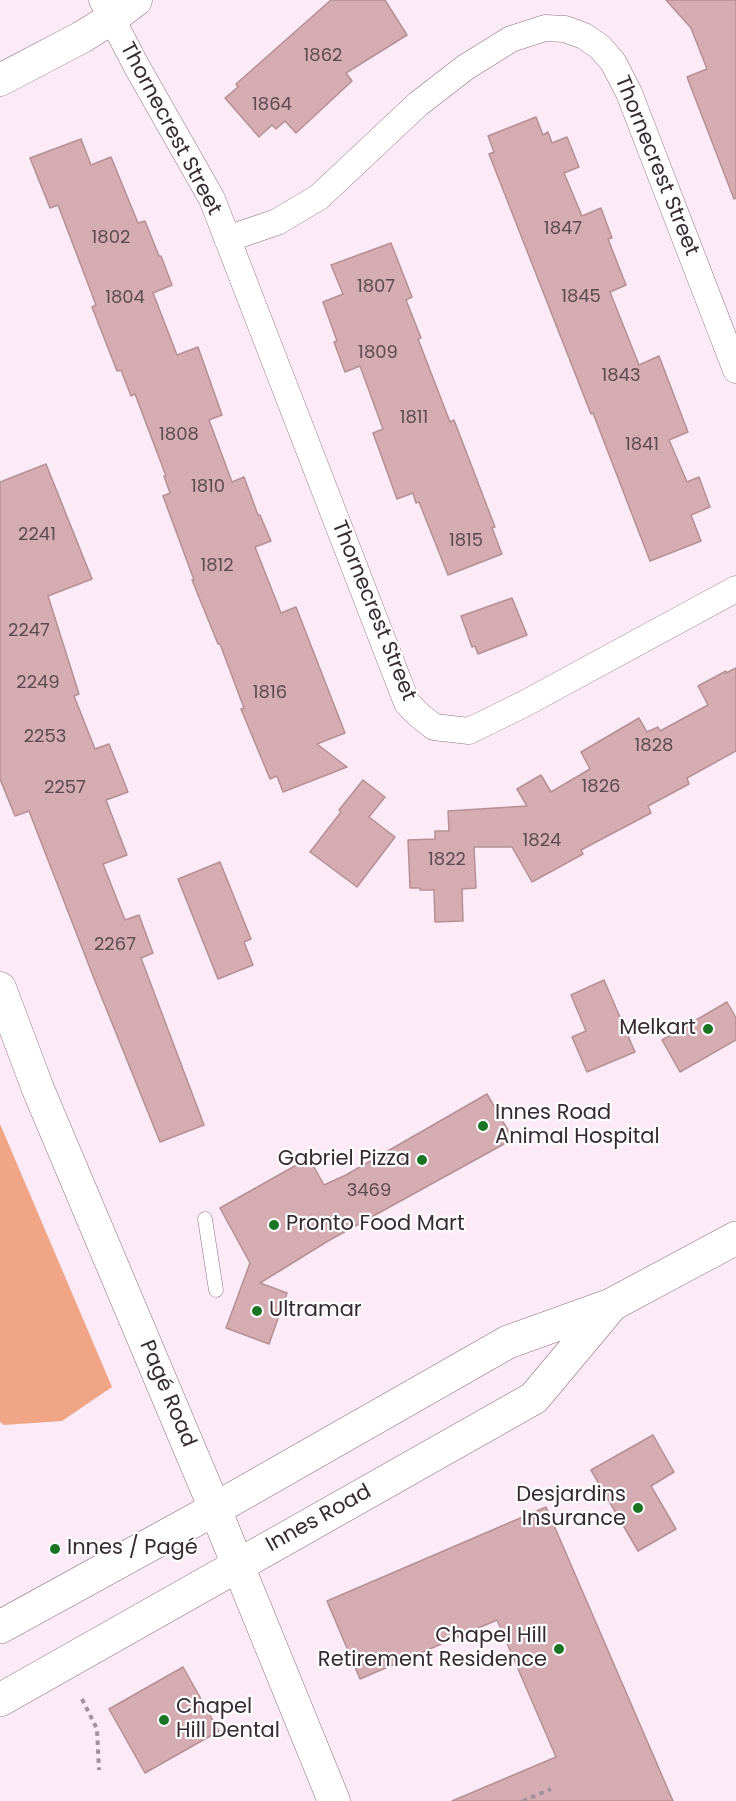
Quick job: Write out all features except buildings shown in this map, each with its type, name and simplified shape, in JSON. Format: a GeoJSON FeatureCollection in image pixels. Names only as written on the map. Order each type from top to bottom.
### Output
{"type":"FeatureCollection","features":[{"type":"Feature","properties":{"kind":"main road","name":"Innes Road"},"geometry":{"type":"LineString","coordinates":[[0,1627],[216,1509],[508,1342],[611,1305],[736,1238]]}},
{"type":"Feature","properties":{"kind":"main road","name":"Innes Road"},"geometry":{"type":"LineString","coordinates":[[0,1700],[534,1398],[611,1305]]}},
{"type":"Feature","properties":{"kind":"street"},"geometry":{"type":"LineString","coordinates":[[0,80],[82,37],[106,9],[136,0]]}},
{"type":"Feature","properties":{"kind":"street","name":"Thornecrest Street"},"geometry":{"type":"LineString","coordinates":[[106,9],[212,199],[407,703],[419,716],[434,727],[469,731],[524,704],[736,590]]}},
{"type":"Feature","properties":{"kind":"street","name":"Thornecrest Street"},"geometry":{"type":"LineString","coordinates":[[227,239],[277,222],[319,197],[418,104],[466,67],[511,39],[545,28],[564,29],[584,36],[600,47],[613,62],[629,93],[736,370]]}},
{"type":"Feature","properties":{"kind":"street","name":"Pagé Road"},"geometry":{"type":"LineString","coordinates":[[0,988],[38,1089],[216,1509],[334,1801]]}},
{"type":"Feature","properties":{"kind":"lane"},"geometry":{"type":"LineString","coordinates":[[205,1219],[216,1290]]}},
{"type":"Feature","properties":{"kind":"path"},"geometry":{"type":"LineString","coordinates":[[82,1699],[97,1729],[99,1770]]}},
{"type":"Feature","properties":{"kind":"path"},"geometry":{"type":"LineString","coordinates":[[523,1801],[551,1789]]}},
{"type":"Feature","properties":{"kind":"shaded area"},"geometry":{"type":"Polygon","coordinates":[[[0,1124],[112,1387],[62,1421],[4,1425],[0,1422],[0,1124]]]}},
{"type":"Feature","properties":{"kind":"place","name":"Melkart"},"geometry":{"type":"Point","coordinates":[708,1029]}},
{"type":"Feature","properties":{"kind":"place","name":"Innes Road Animal Hospital"},"geometry":{"type":"Point","coordinates":[483,1126]}},
{"type":"Feature","properties":{"kind":"place","name":"Gabriel Pizza"},"geometry":{"type":"Point","coordinates":[422,1160]}},
{"type":"Feature","properties":{"kind":"place","name":"Pronto Food Mart"},"geometry":{"type":"Point","coordinates":[274,1225]}},
{"type":"Feature","properties":{"kind":"place","name":"Ultramar"},"geometry":{"type":"Point","coordinates":[257,1311]}},
{"type":"Feature","properties":{"kind":"place","name":"Desjardins Insurance"},"geometry":{"type":"Point","coordinates":[638,1508]}},
{"type":"Feature","properties":{"kind":"place","name":"Innes / Pagé"},"geometry":{"type":"Point","coordinates":[55,1549]}},
{"type":"Feature","properties":{"kind":"place","name":"Chapel Hill Retirement Residence"},"geometry":{"type":"Point","coordinates":[559,1649]}},
{"type":"Feature","properties":{"kind":"place","name":"Chapel Hill Dental"},"geometry":{"type":"Point","coordinates":[164,1720]}}]}
